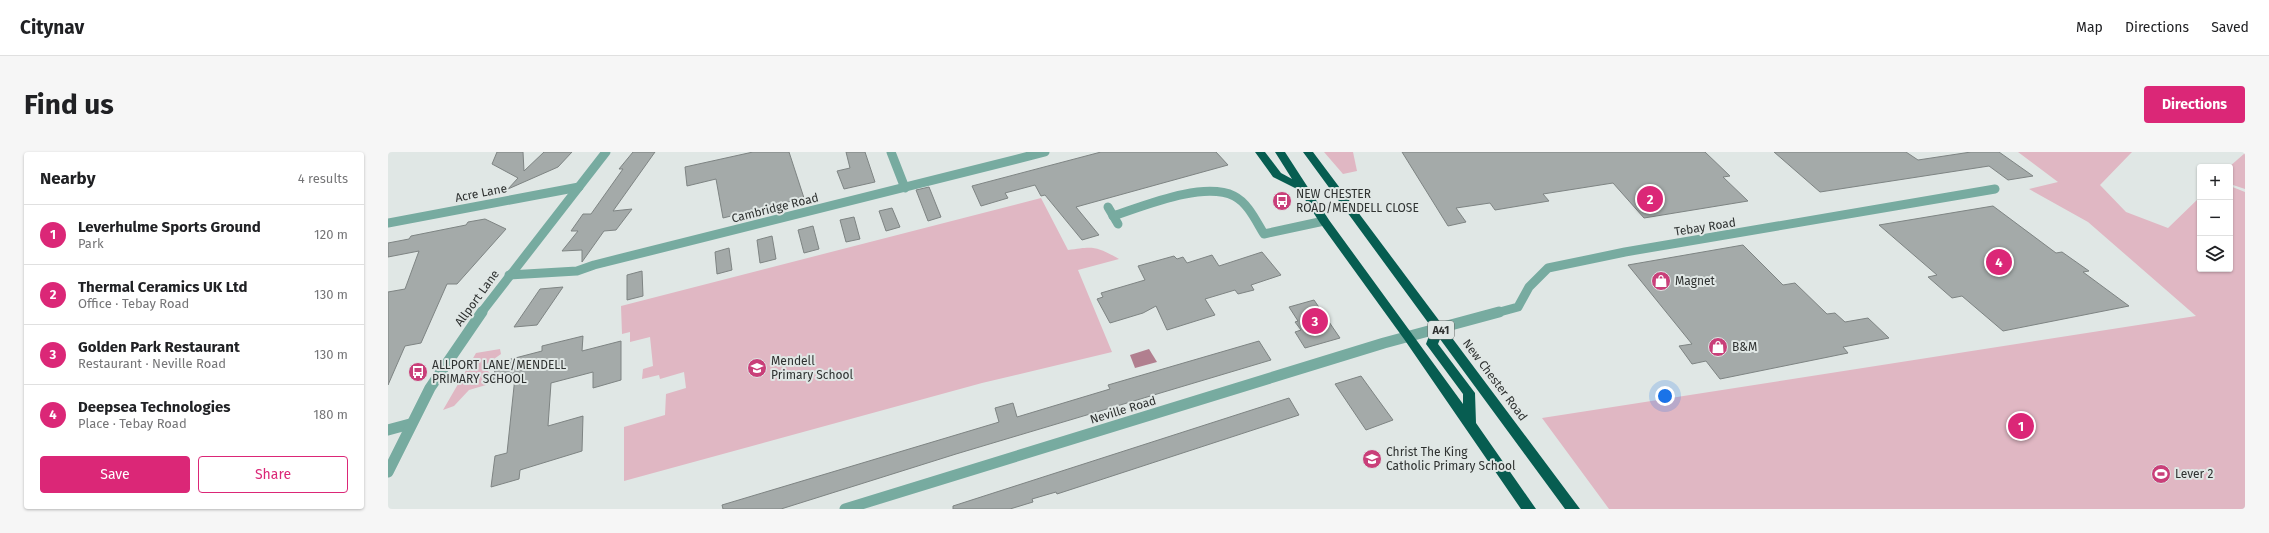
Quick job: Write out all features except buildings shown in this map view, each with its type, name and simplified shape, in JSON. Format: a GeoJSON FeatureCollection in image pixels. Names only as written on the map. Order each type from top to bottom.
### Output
{"type":"FeatureCollection","features":[{"type":"Feature","properties":{"kind":"highway"},"geometry":{"type":"LineString","coordinates":[[1260,152],[1277,175],[1304,189]]}},
{"type":"Feature","properties":{"kind":"highway","name":"A41"},"geometry":{"type":"LineString","coordinates":[[1280,152],[1324,221],[1408,336],[1528,509]]}},
{"type":"Feature","properties":{"kind":"highway","name":"New Chester Road"},"geometry":{"type":"LineString","coordinates":[[1308,152],[1573,509]]}},
{"type":"Feature","properties":{"kind":"highway"},"geometry":{"type":"LineString","coordinates":[[1438,328],[1432,344],[1469,393],[1469,424]]}},
{"type":"Feature","properties":{"kind":"street","name":"Allport Lane"},"geometry":{"type":"LineString","coordinates":[[388,472],[410,424],[430,388],[509,275],[606,152]]}},
{"type":"Feature","properties":{"kind":"street"},"geometry":{"type":"LineString","coordinates":[[891,152],[906,188]]}},
{"type":"Feature","properties":{"kind":"street","name":"Cambridge Road"},"geometry":{"type":"LineString","coordinates":[[509,275],[577,271],[594,265],[1045,152]]}},
{"type":"Feature","properties":{"kind":"street","name":"Acre Lane"},"geometry":{"type":"LineString","coordinates":[[388,223],[579,187]]}},
{"type":"Feature","properties":{"kind":"street","name":"Tebay Road"},"geometry":{"type":"LineString","coordinates":[[1408,336],[1518,307],[1529,286],[1548,268],[1625,252],[1995,189]]}},
{"type":"Feature","properties":{"kind":"street"},"geometry":{"type":"LineString","coordinates":[[1108,207],[1116,220],[1173,197],[1207,192],[1226,192],[1244,203],[1264,234],[1324,221]]}},
{"type":"Feature","properties":{"kind":"street","name":"Neville Road"},"geometry":{"type":"LineString","coordinates":[[845,509],[1408,336]]}},
{"type":"Feature","properties":{"kind":"street"},"geometry":{"type":"LineString","coordinates":[[388,430],[410,424]]}},
{"type":"Feature","properties":{"kind":"shaded area"},"geometry":{"type":"Polygon","coordinates":[[[1324,152],[1353,152],[1357,171],[1343,174],[1324,152]]]}},
{"type":"Feature","properties":{"kind":"shaded area"},"geometry":{"type":"Polygon","coordinates":[[[2018,152],[2132,152],[2100,185],[2126,212],[2168,228],[2197,200],[2197,272],[2233,272],[2233,187],[2245,192],[2245,509],[1609,509],[1542,418],[2196,316],[2088,222],[2029,189],[2058,182],[2018,152]]]}},
{"type":"Feature","properties":{"kind":"shaded area"},"geometry":{"type":"Polygon","coordinates":[[[2245,153],[2245,189],[2233,185],[2232,164],[2245,153]]]}},
{"type":"Feature","properties":{"kind":"shaded area","name":"Mendell Primary School"},"geometry":{"type":"Polygon","coordinates":[[[1041,198],[1068,250],[1095,248],[1119,259],[1078,270],[1112,352],[982,383],[624,481],[624,427],[665,415],[666,394],[686,388],[684,372],[660,379],[659,375],[642,379],[643,369],[653,366],[650,337],[630,342],[630,332],[622,334],[621,306],[1041,198]]]}},
{"type":"Feature","properties":{"kind":"shaded area"},"geometry":{"type":"Polygon","coordinates":[[[500,349],[501,354],[484,366],[491,375],[486,385],[469,390],[454,406],[443,410],[476,353],[500,349]]]}},
{"type":"Feature","properties":{"kind":"shaded area"},"geometry":{"type":"Polygon","coordinates":[[[1149,349],[1157,362],[1135,368],[1130,355],[1149,349]]]}},
{"type":"Feature","properties":{"kind":"place","name":"Thermal Ceramics UK Ltd"},"geometry":{"type":"Point","coordinates":[1650,199]}},
{"type":"Feature","properties":{"kind":"place","name":"NEW CHESTER ROAD/MENDELL CLOSE"},"geometry":{"type":"Point","coordinates":[1282,201]}},
{"type":"Feature","properties":{"kind":"place","name":"Deepsea Technologies"},"geometry":{"type":"Point","coordinates":[1999,262]}},
{"type":"Feature","properties":{"kind":"place","name":"Magnet"},"geometry":{"type":"Point","coordinates":[1661,281]}},
{"type":"Feature","properties":{"kind":"place","name":"Golden Park Restaurant"},"geometry":{"type":"Point","coordinates":[1315,321]}},
{"type":"Feature","properties":{"kind":"place","name":"B&M"},"geometry":{"type":"Point","coordinates":[1718,347]}},
{"type":"Feature","properties":{"kind":"place","name":"Mendell Primary School"},"geometry":{"type":"Point","coordinates":[757,368]}},
{"type":"Feature","properties":{"kind":"place","name":"ALLPORT LANE/MENDELL PRIMARY SCHOOL"},"geometry":{"type":"Point","coordinates":[418,372]}},
{"type":"Feature","properties":{"kind":"place","name":"Leverhulme Sports Ground"},"geometry":{"type":"Point","coordinates":[2021,426]}},
{"type":"Feature","properties":{"kind":"place","name":"Christ The King Catholic Primary School"},"geometry":{"type":"Point","coordinates":[1372,459]}},
{"type":"Feature","properties":{"kind":"place","name":"Lever 2"},"geometry":{"type":"Point","coordinates":[2161,474]}}]}
